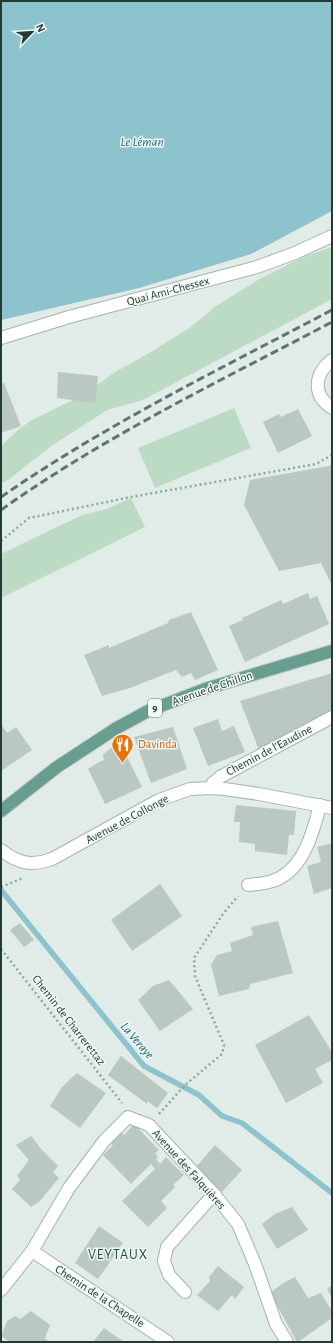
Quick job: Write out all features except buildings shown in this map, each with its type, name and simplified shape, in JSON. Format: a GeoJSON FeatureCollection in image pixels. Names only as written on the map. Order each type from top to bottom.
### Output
{"type":"FeatureCollection","features":[{"type":"Feature","properties":{"kind":"main road","name":"Avenue de Chillon"},"geometry":{"type":"LineString","coordinates":[[1,811],[57,767],[114,729],[148,711],[204,689],[332,651]]}},
{"type":"Feature","properties":{"kind":"street","name":"Quai Ami-Chessex"},"geometry":{"type":"LineString","coordinates":[[1,338],[69,317],[257,267],[295,253],[332,236]]}},
{"type":"Feature","properties":{"kind":"street"},"geometry":{"type":"LineString","coordinates":[[332,360],[320,373],[318,382],[319,392],[324,402],[332,408]]}},
{"type":"Feature","properties":{"kind":"street","name":"Chemin de l'Eaudine"},"geometry":{"type":"LineString","coordinates":[[211,788],[213,783],[220,777],[332,717]]}},
{"type":"Feature","properties":{"kind":"street","name":"Avenue de Collonge"},"geometry":{"type":"LineString","coordinates":[[1,850],[9,857],[22,862],[36,864],[44,862],[159,800],[190,789],[211,788],[253,793],[332,808]]}},
{"type":"Feature","properties":{"kind":"street"},"geometry":{"type":"LineString","coordinates":[[248,885],[270,882],[288,874],[300,860],[314,831],[320,805]]}},
{"type":"Feature","properties":{"kind":"street","name":"Avenue des Falquières"},"geometry":{"type":"LineString","coordinates":[[1,1290],[32,1252],[69,1188],[104,1141],[128,1117],[149,1125],[214,1194],[238,1224],[255,1264],[276,1324],[286,1342]]}},
{"type":"Feature","properties":{"kind":"street"},"geometry":{"type":"LineString","coordinates":[[185,1292],[169,1275],[164,1261],[167,1247],[214,1194]]}},
{"type":"Feature","properties":{"kind":"street","name":"Chemin de la Chapelle"},"geometry":{"type":"LineString","coordinates":[[32,1252],[168,1342]]}},
{"type":"Feature","properties":{"kind":"path"},"geometry":{"type":"LineString","coordinates":[[1,541],[29,518],[131,497],[316,464],[332,455]]}},
{"type":"Feature","properties":{"kind":"path"},"geometry":{"type":"LineString","coordinates":[[1,887],[26,877]]}},
{"type":"Feature","properties":{"kind":"path"},"geometry":{"type":"LineString","coordinates":[[170,1101],[185,1085],[222,1054],[224,1045],[195,976],[194,958],[223,914],[248,885]]}},
{"type":"Feature","properties":{"kind":"path","name":"Chemin de Charrerettaz"},"geometry":{"type":"LineString","coordinates":[[1,950],[122,1103]]}},
{"type":"Feature","properties":{"kind":"green space"},"geometry":{"type":"Polygon","coordinates":[[[332,247],[332,299],[143,400],[107,410],[50,447],[8,480],[1,483],[1,446],[30,421],[83,395],[115,372],[191,327],[216,306],[258,280],[301,258],[332,247]]]}},
{"type":"Feature","properties":{"kind":"green space"},"geometry":{"type":"Polygon","coordinates":[[[234,408],[251,448],[155,488],[138,448],[234,408]]]}},
{"type":"Feature","properties":{"kind":"green space"},"geometry":{"type":"Polygon","coordinates":[[[131,498],[145,527],[1,598],[1,554],[83,515],[107,509],[131,498]]]}},
{"type":"Feature","properties":{"kind":"water","name":"Le Léman"},"geometry":{"type":"Polygon","coordinates":[[[1,1],[332,1],[332,211],[251,254],[139,288],[1,320],[1,1]]]}},
{"type":"Feature","properties":{"kind":"waterway","name":"La Veraye"},"geometry":{"type":"LineString","coordinates":[[1,890],[144,1066],[199,1095],[222,1116],[242,1123],[332,1193]]}},
{"type":"Feature","properties":{"kind":"railway"},"geometry":{"type":"LineString","coordinates":[[1,497],[40,471],[122,422],[205,376],[332,310]]}},
{"type":"Feature","properties":{"kind":"railway"},"geometry":{"type":"LineString","coordinates":[[1,510],[40,483],[164,410],[332,322]]}},
{"type":"Feature","properties":{"kind":"place","name":"Davinda"},"geometry":{"type":"Point","coordinates":[122,764]}},
{"type":"Feature","properties":{"kind":"district","name":"VEYTAUX"},"geometry":{"type":"Point","coordinates":[118,1254]}}]}
